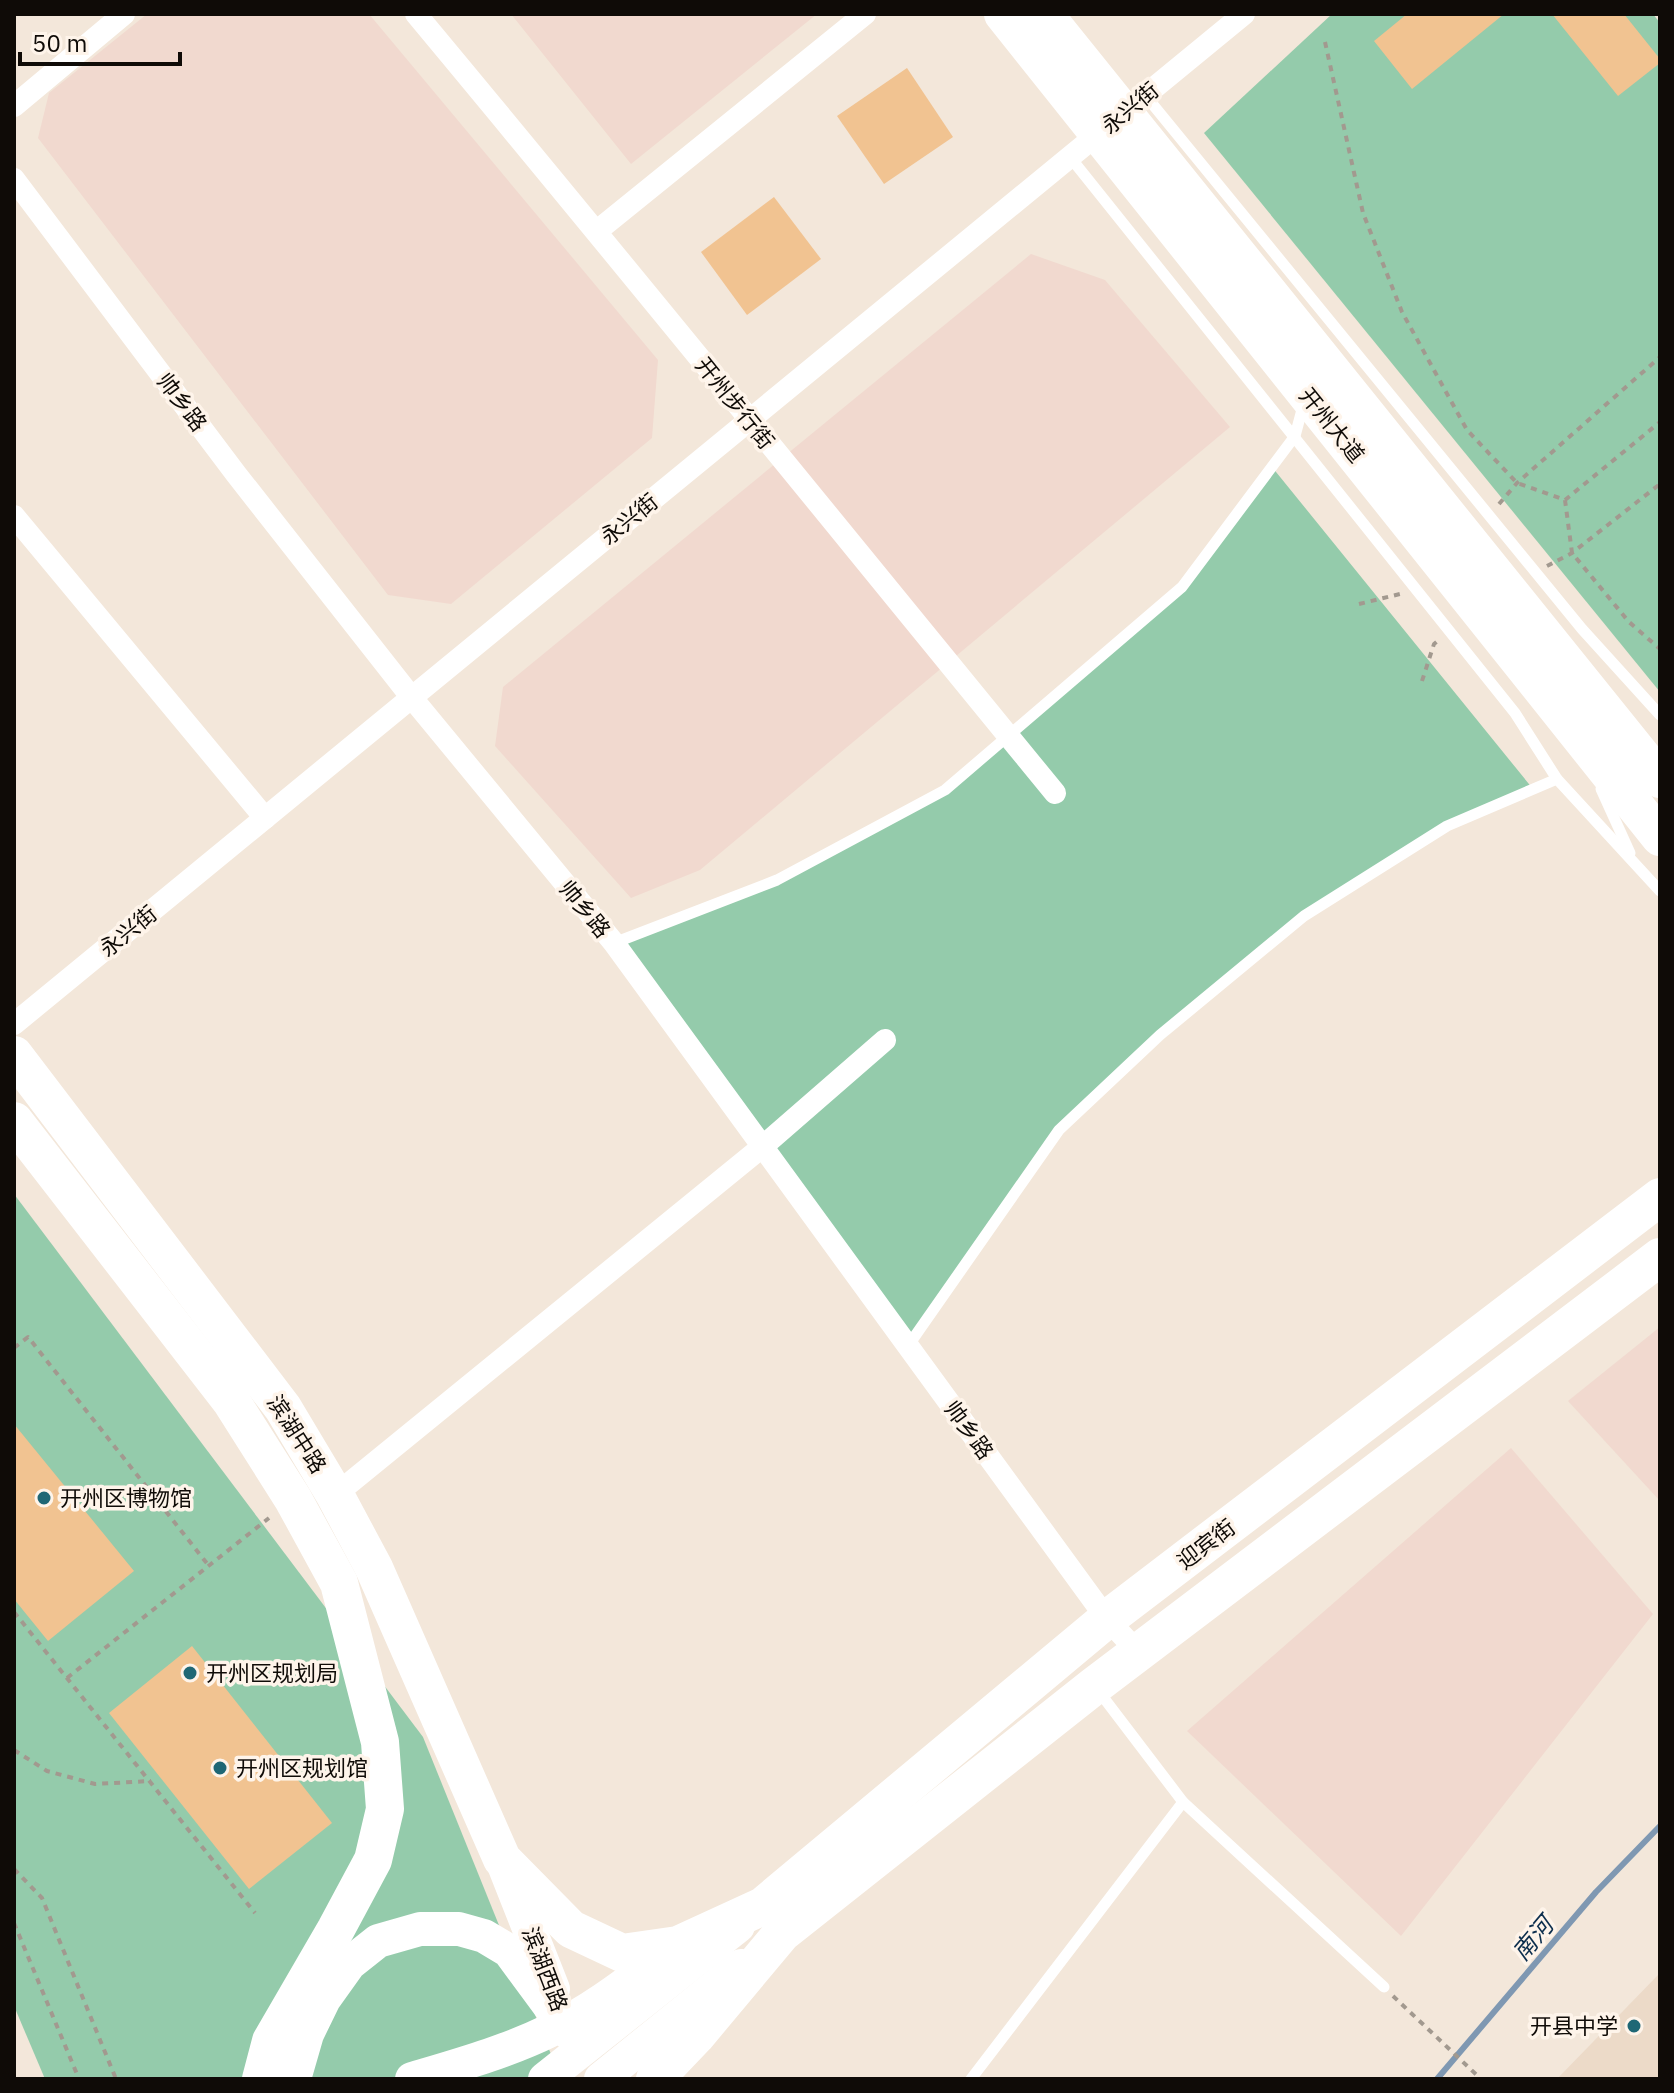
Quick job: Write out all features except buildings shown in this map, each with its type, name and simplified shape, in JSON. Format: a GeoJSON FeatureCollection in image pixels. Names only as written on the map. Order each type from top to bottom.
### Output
{"type":"FeatureCollection","features":[{"type":"Feature","properties":{"kind":"highway","name":"开州大道"},"geometry":{"type":"LineString","coordinates":[[1003,14],[1110,125],[1647,755],[1660,779]]}},
{"type":"Feature","properties":{"kind":"highway","name":"开州大道"},"geometry":{"type":"LineString","coordinates":[[1044,14],[1110,125],[1306,393],[1574,730],[1647,850]]}},
{"type":"Feature","properties":{"kind":"highway","name":"滨湖中路"},"geometry":{"type":"LineString","coordinates":[[14,1055],[283,1408],[374,1568],[502,1859]]}},
{"type":"Feature","properties":{"kind":"highway","name":"滨湖中路"},"geometry":{"type":"LineString","coordinates":[[14,1121],[231,1401],[293,1499],[339,1583],[380,1742],[385,1809],[373,1860],[271,2041],[261,2079]]}},
{"type":"Feature","properties":{"kind":"highway","name":"迎宾街"},"geometry":{"type":"LineString","coordinates":[[772,1920],[1107,1619],[1660,1197]]}},
{"type":"Feature","properties":{"kind":"highway","name":"迎宾街"},"geometry":{"type":"LineString","coordinates":[[772,1920],[1094,1686],[1660,1257]]}},
{"type":"Feature","properties":{"kind":"highway"},"geometry":{"type":"LineString","coordinates":[[502,1859],[571,1929],[622,1953],[678,1945],[772,1920]]}},
{"type":"Feature","properties":{"kind":"highway"},"geometry":{"type":"LineString","coordinates":[[645,2065],[696,2036],[772,1920]]}},
{"type":"Feature","properties":{"kind":"main road","name":"滨湖西路"},"geometry":{"type":"LineString","coordinates":[[502,1859],[588,2079]]}},
{"type":"Feature","properties":{"kind":"main road"},"geometry":{"type":"LineString","coordinates":[[412,2079],[501,2052],[611,2010],[772,1920]]}},
{"type":"Feature","properties":{"kind":"main road"},"geometry":{"type":"LineString","coordinates":[[601,2079],[645,2065],[772,1920]]}},
{"type":"Feature","properties":{"kind":"main road"},"geometry":{"type":"LineString","coordinates":[[294,2079],[307,2034],[324,1999],[349,1964],[378,1941],[420,1929],[459,1929],[484,1936],[509,1951],[571,2035]]}},
{"type":"Feature","properties":{"kind":"main road"},"geometry":{"type":"LineString","coordinates":[[545,2079],[678,1945]]}},
{"type":"Feature","properties":{"kind":"main road"},"geometry":{"type":"LineString","coordinates":[[673,2079],[696,2036]]}},
{"type":"Feature","properties":{"kind":"street"},"geometry":{"type":"LineString","coordinates":[[14,106],[124,14]]}},
{"type":"Feature","properties":{"kind":"street","name":"开州步行街"},"geometry":{"type":"LineString","coordinates":[[416,14],[1055,793]]}},
{"type":"Feature","properties":{"kind":"street"},"geometry":{"type":"LineString","coordinates":[[597,231],[865,14]]}},
{"type":"Feature","properties":{"kind":"street","name":"永兴街"},"geometry":{"type":"LineString","coordinates":[[14,1024],[1244,14]]}},
{"type":"Feature","properties":{"kind":"street","name":"帅乡路"},"geometry":{"type":"LineString","coordinates":[[14,179],[236,474],[412,698],[614,943],[1107,1619],[1138,1652]]}},
{"type":"Feature","properties":{"kind":"street"},"geometry":{"type":"LineString","coordinates":[[14,516],[265,818]]}},
{"type":"Feature","properties":{"kind":"street"},"geometry":{"type":"LineString","coordinates":[[335,1495],[762,1147],[885,1040]]}},
{"type":"Feature","properties":{"kind":"lane"},"geometry":{"type":"LineString","coordinates":[[1110,125],[1295,436],[1515,713],[1557,779],[1647,850]]}},
{"type":"Feature","properties":{"kind":"lane"},"geometry":{"type":"LineString","coordinates":[[1110,125],[1660,715]]}},
{"type":"Feature","properties":{"kind":"lane"},"geometry":{"type":"LineString","coordinates":[[614,943],[777,880],[945,790],[1182,587],[1295,436],[1306,393]]}},
{"type":"Feature","properties":{"kind":"lane"},"geometry":{"type":"LineString","coordinates":[[1574,730],[1593,770]]}},
{"type":"Feature","properties":{"kind":"lane"},"geometry":{"type":"LineString","coordinates":[[908,1346],[1059,1130],[1160,1035],[1304,916],[1447,826],[1557,779]]}},
{"type":"Feature","properties":{"kind":"lane"},"geometry":{"type":"LineString","coordinates":[[1599,783],[1647,850],[1660,891]]}},
{"type":"Feature","properties":{"kind":"lane"},"geometry":{"type":"LineString","coordinates":[[1094,1686],[1183,1802],[1384,1987]]}},
{"type":"Feature","properties":{"kind":"lane"},"geometry":{"type":"LineString","coordinates":[[971,2079],[1183,1802]]}},
{"type":"Feature","properties":{"kind":"path"},"geometry":{"type":"LineString","coordinates":[[1325,42],[1363,213],[1402,312],[1467,430],[1517,483],[1565,500]]}},
{"type":"Feature","properties":{"kind":"path"},"geometry":{"type":"LineString","coordinates":[[1517,483],[1660,357]]}},
{"type":"Feature","properties":{"kind":"path"},"geometry":{"type":"LineString","coordinates":[[1565,500],[1660,422]]}},
{"type":"Feature","properties":{"kind":"path"},"geometry":{"type":"LineString","coordinates":[[1572,553],[1660,484]]}},
{"type":"Feature","properties":{"kind":"path"},"geometry":{"type":"LineString","coordinates":[[1565,500],[1572,553],[1629,622],[1660,649]]}},
{"type":"Feature","properties":{"kind":"path"},"geometry":{"type":"LineString","coordinates":[[14,1348],[28,1337],[209,1566]]}},
{"type":"Feature","properties":{"kind":"path"},"geometry":{"type":"LineString","coordinates":[[67,1678],[293,1499]]}},
{"type":"Feature","properties":{"kind":"path"},"geometry":{"type":"LineString","coordinates":[[14,1612],[255,1913]]}},
{"type":"Feature","properties":{"kind":"path"},"geometry":{"type":"LineString","coordinates":[[14,1750],[47,1771],[95,1784],[151,1781]]}},
{"type":"Feature","properties":{"kind":"path"},"geometry":{"type":"LineString","coordinates":[[14,1869],[42,1898],[116,2079]]}},
{"type":"Feature","properties":{"kind":"path"},"geometry":{"type":"LineString","coordinates":[[14,1923],[79,2079]]}},
{"type":"Feature","properties":{"kind":"path"},"geometry":{"type":"LineString","coordinates":[[1384,1987],[1481,2079]]}},
{"type":"Feature","properties":{"kind":"shaded area"},"geometry":{"type":"Polygon","coordinates":[[[147,14],[369,14],[658,360],[652,438],[451,604],[388,595],[38,138],[49,93],[147,14]]]}},
{"type":"Feature","properties":{"kind":"shaded area"},"geometry":{"type":"Polygon","coordinates":[[[511,14],[817,14],[631,164],[511,14]]]}},
{"type":"Feature","properties":{"kind":"shaded area"},"geometry":{"type":"Polygon","coordinates":[[[1031,254],[1105,280],[1230,427],[700,870],[631,898],[495,746],[503,687],[1031,254]]]}},
{"type":"Feature","properties":{"kind":"shaded area"},"geometry":{"type":"Polygon","coordinates":[[[1660,1327],[1660,1501],[1568,1401],[1660,1327]]]}},
{"type":"Feature","properties":{"kind":"shaded area"},"geometry":{"type":"Polygon","coordinates":[[[1511,1448],[1653,1614],[1401,1936],[1187,1731],[1511,1448]]]}},
{"type":"Feature","properties":{"kind":"shaded area","name":"开县中学"},"geometry":{"type":"Polygon","coordinates":[[[1660,1973],[1660,2079],[1557,2079],[1660,1973]]]}},
{"type":"Feature","properties":{"kind":"green space"},"geometry":{"type":"Polygon","coordinates":[[[1332,14],[1653,14],[1660,23],[1660,692],[1204,133],[1332,14]]]}},
{"type":"Feature","properties":{"kind":"green space"},"geometry":{"type":"Polygon","coordinates":[[[1272,467],[1533,789],[1447,826],[1304,916],[1059,1130],[908,1346],[614,943],[777,880],[945,790],[1182,587],[1272,467]]]}},
{"type":"Feature","properties":{"kind":"green space"},"geometry":{"type":"Polygon","coordinates":[[[14,1194],[423,1737],[561,2079],[45,2079],[14,2006],[14,1194]]]}},
{"type":"Feature","properties":{"kind":"waterway","name":"南河"},"geometry":{"type":"LineString","coordinates":[[1437,2079],[1596,1892],[1660,1826]]}},
{"type":"Feature","properties":{"kind":"place","name":"开州区博物馆"},"geometry":{"type":"Point","coordinates":[44,1498]}},
{"type":"Feature","properties":{"kind":"place","name":"开州区规划局"},"geometry":{"type":"Point","coordinates":[190,1673]}},
{"type":"Feature","properties":{"kind":"place","name":"开州区规划馆"},"geometry":{"type":"Point","coordinates":[220,1768]}},
{"type":"Feature","properties":{"kind":"place","name":"开县中学"},"geometry":{"type":"Point","coordinates":[1634,2026]}}]}
